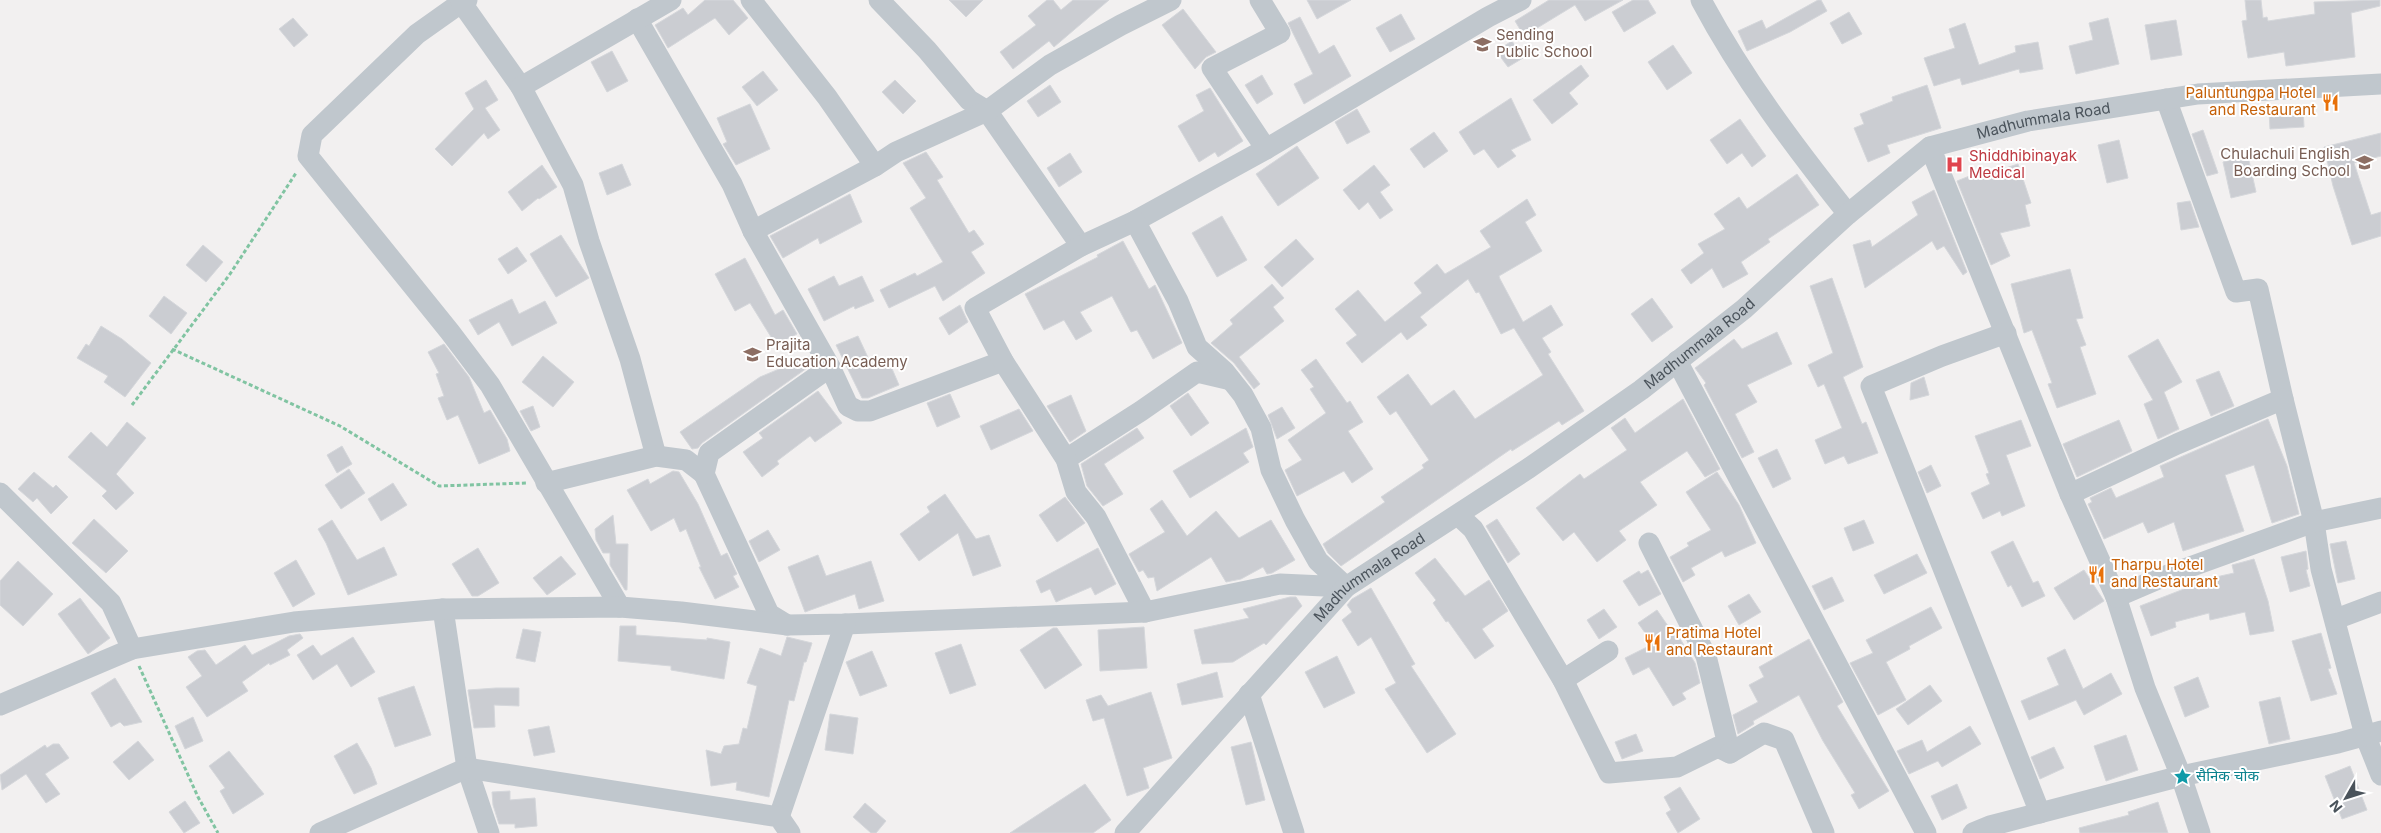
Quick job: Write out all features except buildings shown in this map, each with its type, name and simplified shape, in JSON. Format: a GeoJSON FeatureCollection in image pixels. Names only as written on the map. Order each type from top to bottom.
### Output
{"type":"FeatureCollection","features":[{"type":"Feature","properties":{"kind":"street"},"geometry":{"type":"LineString","coordinates":[[521,87],[670,0]]}},
{"type":"Feature","properties":{"kind":"street"},"geometry":{"type":"LineString","coordinates":[[751,0],[827,97],[875,166]]}},
{"type":"Feature","properties":{"kind":"street"},"geometry":{"type":"LineString","coordinates":[[879,0],[927,50],[970,100],[987,111],[1081,246]]}},
{"type":"Feature","properties":{"kind":"street"},"geometry":{"type":"LineString","coordinates":[[753,231],[875,166],[896,152],[987,111],[1050,65],[1121,25],[1171,0]]}},
{"type":"Feature","properties":{"kind":"street"},"geometry":{"type":"LineString","coordinates":[[1260,0],[1280,33],[1212,68],[1266,148]]}},
{"type":"Feature","properties":{"kind":"street"},"geometry":{"type":"LineString","coordinates":[[1145,612],[1096,517],[1076,492],[1066,459],[1003,361],[975,308],[1081,246],[1135,220],[1266,148],[1488,17],[1521,0]]}},
{"type":"Feature","properties":{"kind":"street"},"geometry":{"type":"LineString","coordinates":[[1701,0],[1741,70],[1789,141],[1848,214]]}},
{"type":"Feature","properties":{"kind":"street"},"geometry":{"type":"LineString","coordinates":[[620,607],[490,385],[450,332],[308,156],[312,136],[417,34],[464,1],[521,87],[573,185],[589,241],[630,359],[656,456]]}},
{"type":"Feature","properties":{"kind":"street"},"geometry":{"type":"LineString","coordinates":[[637,19],[732,184],[753,231],[830,367],[848,406],[858,411],[870,410],[1003,361]]}},
{"type":"Feature","properties":{"kind":"street","name":"Madhummala Road"},"geometry":{"type":"LineString","coordinates":[[1133,830],[1249,694],[1346,588],[1641,390],[1744,309],[1848,214],[1930,146],[2028,121],[2198,94],[2381,84]]}},
{"type":"Feature","properties":{"kind":"street"},"geometry":{"type":"LineString","coordinates":[[2166,100],[2236,292],[2258,289],[2314,522],[2321,569],[2373,733],[2381,775]]}},
{"type":"Feature","properties":{"kind":"street"},"geometry":{"type":"LineString","coordinates":[[1930,146],[2070,494],[2116,597],[2145,688],[2181,776],[2200,833]]}},
{"type":"Feature","properties":{"kind":"street"},"geometry":{"type":"LineString","coordinates":[[1135,220],[1178,301],[1197,347],[1231,380],[1243,395],[1261,428],[1271,470],[1295,520],[1318,561],[1346,588]]}},
{"type":"Feature","properties":{"kind":"street"},"geometry":{"type":"LineString","coordinates":[[2006,334],[1942,356],[1871,386],[2040,812]]}},
{"type":"Feature","properties":{"kind":"street"},"geometry":{"type":"LineString","coordinates":[[1678,361],[1926,833]]}},
{"type":"Feature","properties":{"kind":"street"},"geometry":{"type":"LineString","coordinates":[[704,474],[709,453],[830,367]]}},
{"type":"Feature","properties":{"kind":"street"},"geometry":{"type":"LineString","coordinates":[[1066,459],[1142,411],[1197,372],[1231,380]]}},
{"type":"Feature","properties":{"kind":"street"},"geometry":{"type":"LineString","coordinates":[[2070,494],[2177,444],[2283,398]]}},
{"type":"Feature","properties":{"kind":"street"},"geometry":{"type":"LineString","coordinates":[[546,483],[656,456],[686,460],[704,474],[769,614],[788,626]]}},
{"type":"Feature","properties":{"kind":"street"},"geometry":{"type":"LineString","coordinates":[[0,493],[111,603],[132,649]]}},
{"type":"Feature","properties":{"kind":"street"},"geometry":{"type":"LineString","coordinates":[[2116,597],[2173,572],[2314,522],[2381,508]]}},
{"type":"Feature","properties":{"kind":"street"},"geometry":{"type":"LineString","coordinates":[[1458,514],[1473,529],[1563,680],[1609,773],[1677,767],[1718,746],[1730,753]]}},
{"type":"Feature","properties":{"kind":"street"},"geometry":{"type":"LineString","coordinates":[[1649,543],[1706,656],[1730,753]]}},
{"type":"Feature","properties":{"kind":"street"},"geometry":{"type":"LineString","coordinates":[[0,705],[132,649],[294,622],[443,610],[620,607],[681,612],[788,626],[1145,612],[1280,584],[1346,588]]}},
{"type":"Feature","properties":{"kind":"street"},"geometry":{"type":"LineString","coordinates":[[2336,619],[2381,602]]}},
{"type":"Feature","properties":{"kind":"street"},"geometry":{"type":"LineString","coordinates":[[443,610],[467,768],[489,833]]}},
{"type":"Feature","properties":{"kind":"street"},"geometry":{"type":"LineString","coordinates":[[320,833],[467,768],[784,825],[845,624]]}},
{"type":"Feature","properties":{"kind":"street"},"geometry":{"type":"LineString","coordinates":[[1563,680],[1608,651]]}},
{"type":"Feature","properties":{"kind":"street"},"geometry":{"type":"LineString","coordinates":[[1249,694],[1294,833]]}},
{"type":"Feature","properties":{"kind":"street"},"geometry":{"type":"LineString","coordinates":[[1972,833],[2040,812],[2181,776],[2338,743],[2373,733]]}},
{"type":"Feature","properties":{"kind":"street"},"geometry":{"type":"LineString","coordinates":[[1730,753],[1764,734],[1784,740],[1824,833]]}},
{"type":"Feature","properties":{"kind":"path"},"geometry":{"type":"LineString","coordinates":[[132,405],[172,349],[230,274],[308,156]]}},
{"type":"Feature","properties":{"kind":"path"},"geometry":{"type":"LineString","coordinates":[[172,349],[340,426],[438,486],[546,483]]}},
{"type":"Feature","properties":{"kind":"path"},"geometry":{"type":"LineString","coordinates":[[132,649],[194,788],[218,833]]}},
{"type":"Feature","properties":{"kind":"place","name":"Sending Public School"},"geometry":{"type":"Point","coordinates":[1482,44]}},
{"type":"Feature","properties":{"kind":"place","name":"Paluntungpa Hotel and Restaurant"},"geometry":{"type":"Point","coordinates":[2330,102]}},
{"type":"Feature","properties":{"kind":"place","name":"Chulachuli English Boarding School"},"geometry":{"type":"Point","coordinates":[2364,163]}},
{"type":"Feature","properties":{"kind":"place","name":"Shiddhibinayak Medical"},"geometry":{"type":"Point","coordinates":[1955,165]}},
{"type":"Feature","properties":{"kind":"place","name":"Prajita Education Academy"},"geometry":{"type":"Point","coordinates":[752,354]}},
{"type":"Feature","properties":{"kind":"place","name":"Tharpu Hotel and Restaurant"},"geometry":{"type":"Point","coordinates":[2097,574]}},
{"type":"Feature","properties":{"kind":"place","name":"Pratima Hotel and Restaurant"},"geometry":{"type":"Point","coordinates":[1652,642]}},
{"type":"Feature","properties":{"kind":"place","name":"सैनिक चोक"},"geometry":{"type":"Point","coordinates":[2182,776]}}]}
